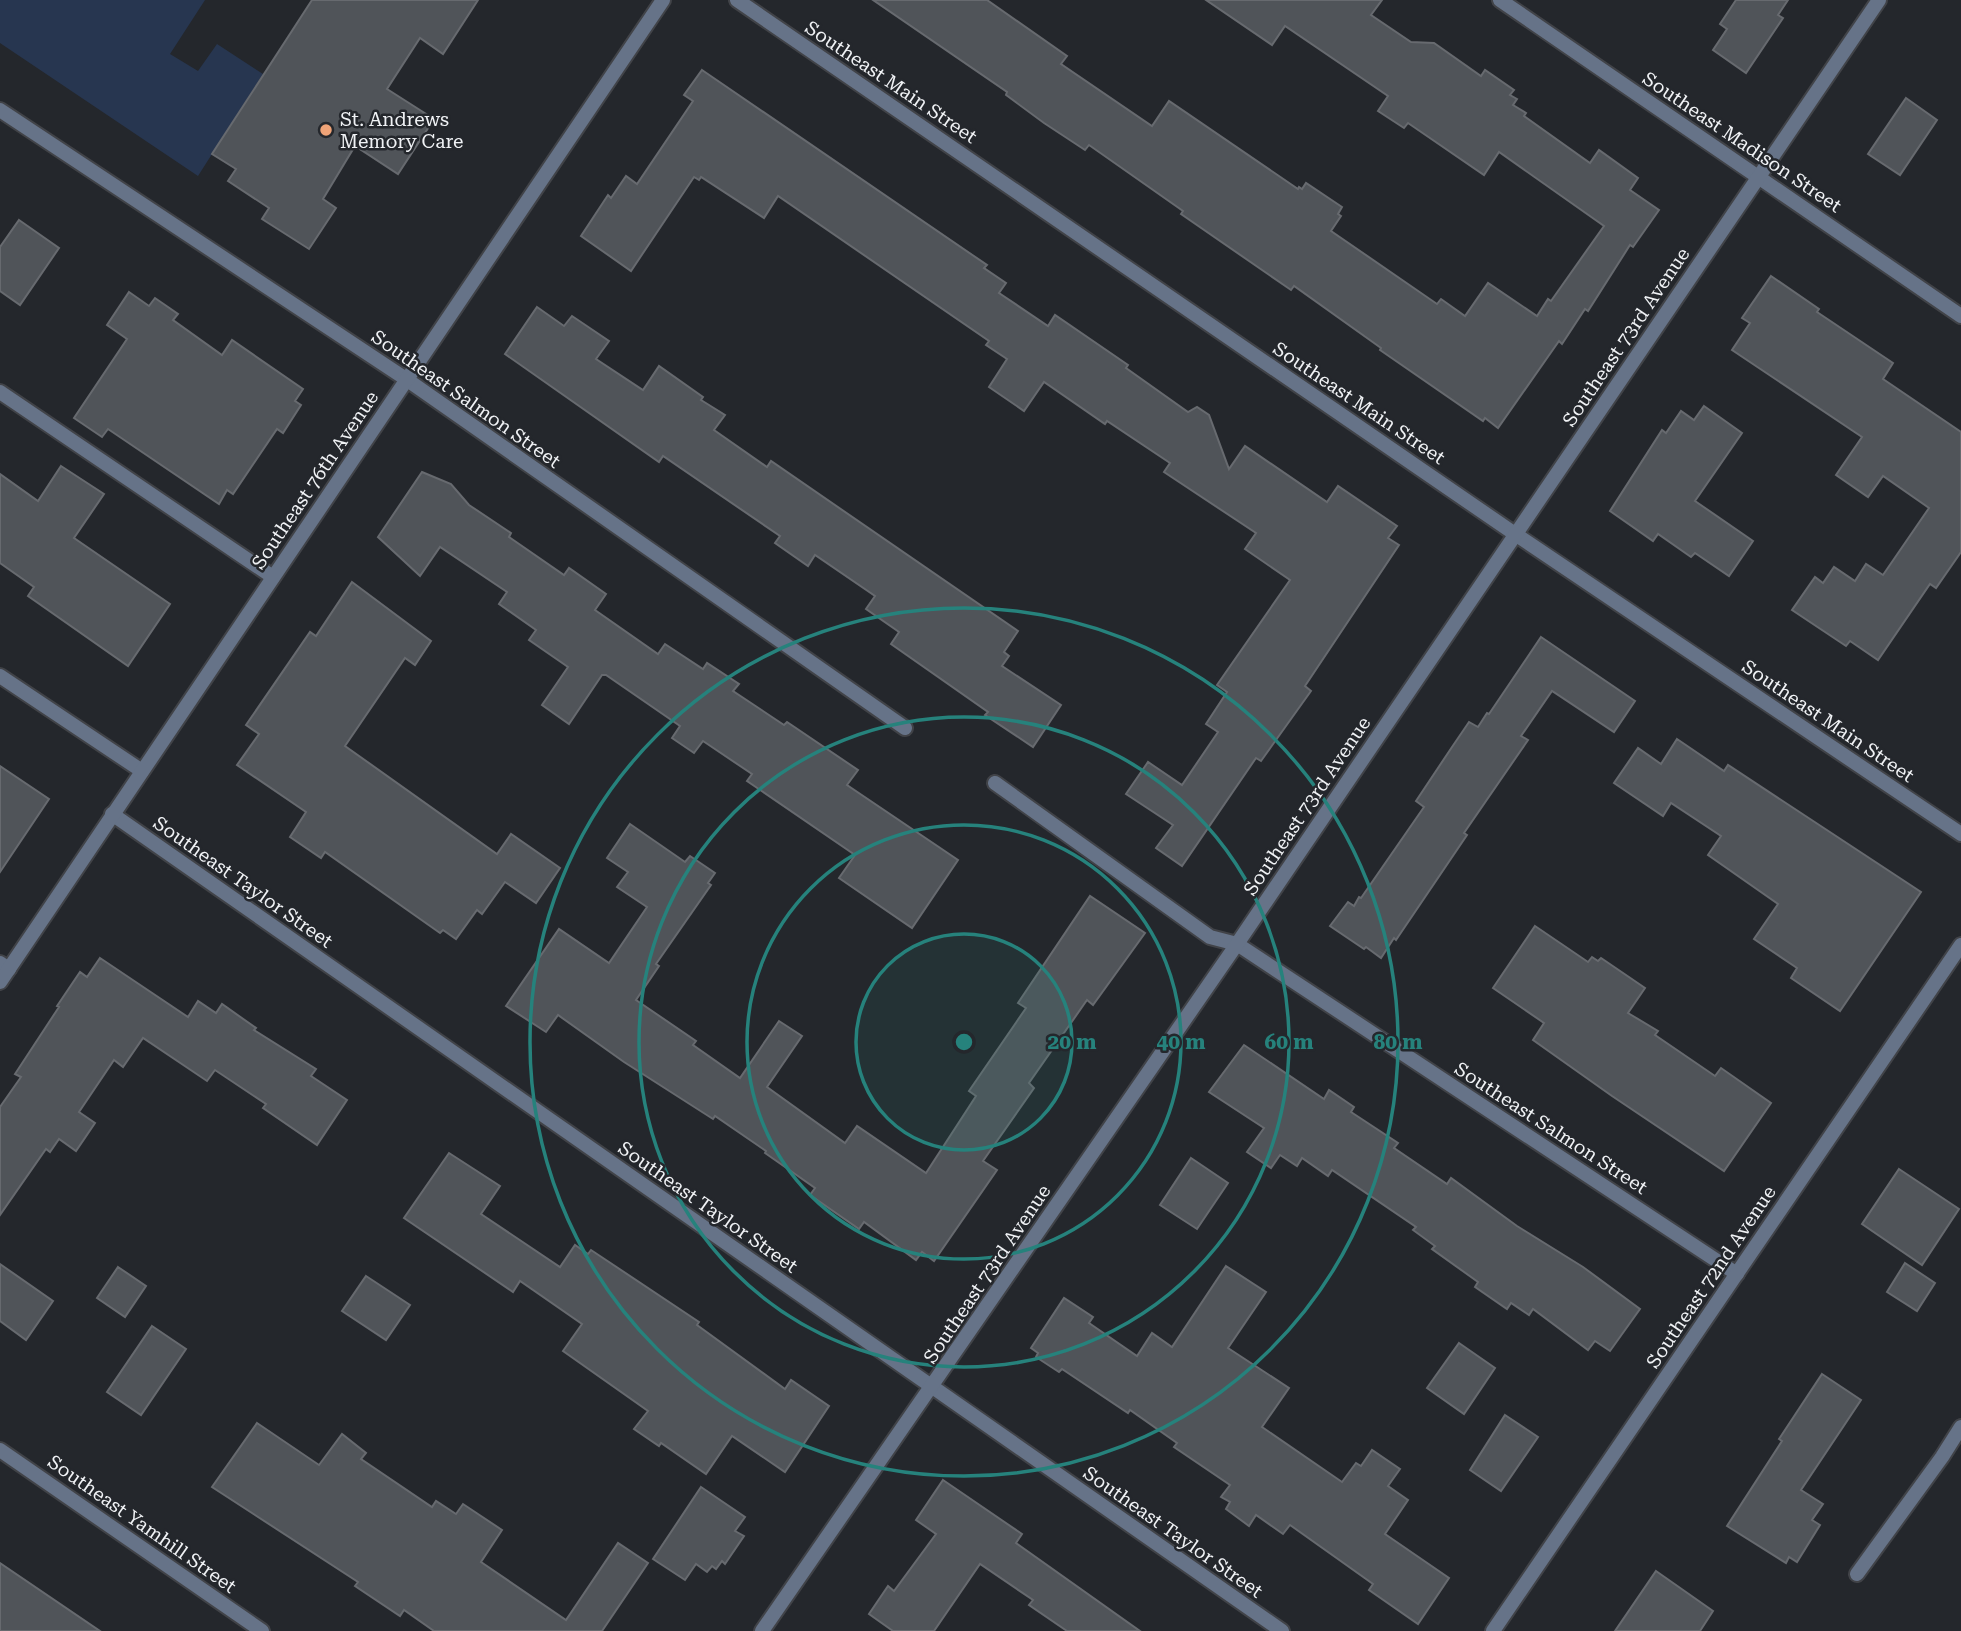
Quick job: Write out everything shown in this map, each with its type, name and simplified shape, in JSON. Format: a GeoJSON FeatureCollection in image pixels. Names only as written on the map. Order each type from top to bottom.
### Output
{"type":"FeatureCollection","features":[{"type":"Feature","properties":{"kind":"street","name":"Southeast 76th Avenue"},"geometry":{"type":"LineString","coordinates":[[0,982],[4,966],[142,771],[663,0]]}},
{"type":"Feature","properties":{"kind":"street","name":"Southeast Main Street"},"geometry":{"type":"LineString","coordinates":[[737,0],[1515,534],[1961,834]]}},
{"type":"Feature","properties":{"kind":"street","name":"Southeast Madison Street"},"geometry":{"type":"LineString","coordinates":[[1500,0],[1961,316]]}},
{"type":"Feature","properties":{"kind":"street","name":"Southeast 73rd Avenue"},"geometry":{"type":"LineString","coordinates":[[762,1631],[1237,944],[1879,0]]}},
{"type":"Feature","properties":{"kind":"street","name":"Southeast Salmon Street"},"geometry":{"type":"LineString","coordinates":[[0,110],[406,379],[905,728]]}},
{"type":"Feature","properties":{"kind":"street"},"geometry":{"type":"LineString","coordinates":[[0,392],[273,576]]}},
{"type":"Feature","properties":{"kind":"street"},"geometry":{"type":"LineString","coordinates":[[0,676],[142,771]]}},
{"type":"Feature","properties":{"kind":"street","name":"Southeast Salmon Street"},"geometry":{"type":"LineString","coordinates":[[995,783],[1210,937],[1237,944],[1737,1274]]}},
{"type":"Feature","properties":{"kind":"street","name":"Southeast Taylor Street"},"geometry":{"type":"LineString","coordinates":[[112,814],[1282,1631]]}},
{"type":"Feature","properties":{"kind":"street","name":"Southeast 72nd Avenue"},"geometry":{"type":"LineString","coordinates":[[1493,1631],[1961,945]]}},
{"type":"Feature","properties":{"kind":"street"},"geometry":{"type":"LineString","coordinates":[[1857,1574],[1961,1427]]}},
{"type":"Feature","properties":{"kind":"street","name":"Southeast Yamhill Street"},"geometry":{"type":"LineString","coordinates":[[0,1450],[262,1631]]}},
{"type":"Feature","properties":{"kind":"shaded area"},"geometry":{"type":"Polygon","coordinates":[[[0,0],[205,0],[170,54],[198,71],[217,44],[263,74],[198,176],[0,43],[0,0]]]}},
{"type":"Feature","properties":{"kind":"building","name":"St. Andrews Memory Care"},"geometry":{"type":"Polygon","coordinates":[[[312,0],[478,0],[443,54],[420,38],[387,89],[434,119],[398,174],[355,146],[323,199],[336,208],[309,249],[262,219],[269,208],[228,181],[236,169],[212,154],[312,0]]]}},
{"type":"Feature","properties":{"kind":"building"},"geometry":{"type":"Polygon","coordinates":[[[873,0],[987,0],[1067,56],[1061,64],[1152,126],[1169,101],[1298,189],[1302,189],[1306,183],[1342,207],[1338,214],[1341,216],[1331,231],[1437,304],[1441,299],[1465,316],[1488,283],[1537,316],[1548,299],[1551,301],[1604,226],[1499,152],[1484,175],[1408,123],[1404,128],[1378,111],[1388,96],[1285,26],[1272,45],[1206,0],[1382,0],[1371,15],[1411,42],[1434,43],[1481,76],[1485,70],[1514,90],[1510,95],[1517,99],[1513,105],[1526,113],[1524,116],[1590,163],[1599,150],[1638,178],[1630,190],[1659,210],[1633,247],[1630,245],[1588,311],[1585,309],[1562,344],[1559,341],[1498,428],[1485,418],[1483,421],[1380,350],[1381,348],[1294,286],[1291,290],[1181,214],[1183,211],[1089,145],[1085,150],[1044,123],[1006,95],[1007,92],[873,0]]]}},
{"type":"Feature","properties":{"kind":"building"},"geometry":{"type":"Polygon","coordinates":[[[1736,0],[1788,0],[1778,15],[1783,18],[1746,73],[1713,50],[1727,29],[1720,24],[1736,0]]]}},
{"type":"Feature","properties":{"kind":"building"},"geometry":{"type":"Polygon","coordinates":[[[702,70],[987,265],[984,268],[1006,283],[999,293],[1048,326],[1055,315],[1128,365],[1126,368],[1188,412],[1197,407],[1209,415],[1229,469],[1245,446],[1327,502],[1338,486],[1397,526],[1388,538],[1399,545],[1305,686],[1311,691],[1261,761],[1256,758],[1182,866],[1156,848],[1173,825],[1126,794],[1148,762],[1182,785],[1218,732],[1206,724],[1227,692],[1217,685],[1290,580],[1245,549],[1256,533],[1164,472],[1170,463],[1107,421],[1105,424],[1044,382],[1024,411],[989,387],[1007,359],[986,345],[989,341],[778,196],[764,218],[701,177],[699,180],[694,177],[631,271],[581,236],[608,195],[611,198],[626,176],[637,184],[693,101],[684,95],[702,70]]]}},
{"type":"Feature","properties":{"kind":"building"},"geometry":{"type":"Polygon","coordinates":[[[1906,98],[1937,120],[1900,175],[1868,154],[1906,98]]]}},
{"type":"Feature","properties":{"kind":"building"},"geometry":{"type":"Polygon","coordinates":[[[19,220],[59,248],[20,305],[0,291],[0,247],[19,220]]]}},
{"type":"Feature","properties":{"kind":"building"},"geometry":{"type":"Polygon","coordinates":[[[1771,276],[1819,309],[1817,312],[1893,363],[1883,379],[1961,432],[1961,552],[1936,588],[1930,584],[1878,660],[1850,641],[1846,646],[1792,610],[1815,577],[1823,583],[1834,567],[1855,581],[1866,564],[1883,575],[1929,508],[1883,476],[1868,497],[1836,475],[1862,437],[1732,350],[1750,323],[1742,318],[1771,276]]]}},
{"type":"Feature","properties":{"kind":"building"},"geometry":{"type":"Polygon","coordinates":[[[129,292],[149,306],[155,298],[178,314],[173,320],[222,355],[232,340],[303,389],[295,401],[301,405],[283,433],[277,429],[233,494],[227,490],[219,504],[108,429],[102,437],[74,418],[127,339],[107,325],[129,292]]]}},
{"type":"Feature","properties":{"kind":"building"},"geometry":{"type":"Polygon","coordinates":[[[537,307],[564,326],[572,316],[609,341],[596,359],[643,390],[659,366],[703,397],[701,400],[725,415],[714,430],[767,467],[771,461],[1018,631],[1004,652],[1009,656],[1002,666],[1061,705],[1033,747],[985,715],[988,712],[891,644],[899,632],[866,609],[875,596],[815,555],[808,566],[775,543],[780,536],[663,456],[659,462],[505,354],[537,307]]]}},
{"type":"Feature","properties":{"kind":"building"},"geometry":{"type":"Polygon","coordinates":[[[1704,406],[1742,433],[1695,501],[1753,541],[1729,576],[1695,553],[1691,557],[1658,534],[1653,541],[1610,511],[1662,430],[1666,433],[1681,411],[1694,420],[1704,406]]]}},
{"type":"Feature","properties":{"kind":"building"},"geometry":{"type":"Polygon","coordinates":[[[61,466],[104,494],[74,538],[170,604],[128,666],[28,596],[34,587],[0,563],[0,474],[38,501],[61,466]]]}},
{"type":"Feature","properties":{"kind":"building"},"geometry":{"type":"Polygon","coordinates":[[[422,472],[451,484],[469,505],[511,533],[509,537],[564,575],[569,568],[606,594],[595,610],[658,654],[665,644],[703,669],[707,663],[739,684],[733,691],[784,725],[787,722],[858,770],[847,785],[958,860],[912,928],[839,878],[855,855],[747,781],[752,774],[703,741],[694,753],[672,738],[680,726],[606,675],[602,675],[569,724],[542,705],[568,667],[529,640],[536,630],[499,604],[507,592],[440,547],[420,576],[378,537],[422,472]]]}},
{"type":"Feature","properties":{"kind":"building"},"geometry":{"type":"Polygon","coordinates":[[[352,582],[431,641],[415,665],[405,658],[345,746],[497,854],[511,834],[560,868],[536,903],[505,882],[482,914],[477,910],[456,939],[443,930],[440,933],[325,852],[321,858],[290,837],[306,812],[237,765],[259,734],[246,725],[310,632],[316,636],[352,582]]]}},
{"type":"Feature","properties":{"kind":"building"},"geometry":{"type":"Polygon","coordinates":[[[1541,637],[1635,701],[1614,732],[1552,691],[1521,736],[1528,740],[1464,833],[1467,835],[1396,940],[1394,938],[1381,958],[1366,947],[1364,949],[1330,926],[1348,902],[1354,906],[1359,897],[1361,898],[1424,807],[1416,801],[1469,722],[1478,727],[1541,637]]]}},
{"type":"Feature","properties":{"kind":"building"},"geometry":{"type":"Polygon","coordinates":[[[1677,739],[1724,771],[1728,765],[1921,892],[1840,1011],[1791,978],[1797,968],[1754,939],[1778,904],[1708,855],[1721,836],[1671,803],[1663,816],[1614,783],[1638,748],[1661,764],[1677,739]]]}},
{"type":"Feature","properties":{"kind":"building"},"geometry":{"type":"Polygon","coordinates":[[[0,766],[49,799],[0,872],[0,766]]]}},
{"type":"Feature","properties":{"kind":"building"},"geometry":{"type":"Polygon","coordinates":[[[630,824],[685,862],[690,856],[715,873],[708,883],[711,885],[656,964],[659,966],[636,1000],[696,1041],[693,1045],[740,1078],[779,1021],[802,1036],[767,1087],[845,1143],[857,1126],[926,1173],[976,1096],[969,1091],[1026,1008],[1018,1003],[1090,896],[1145,933],[1093,1005],[1087,1000],[1029,1083],[1034,1088],[983,1161],[997,1170],[934,1261],[922,1252],[916,1260],[864,1222],[859,1229],[810,1195],[815,1188],[765,1153],[766,1151],[715,1116],[713,1119],[624,1062],[558,1015],[546,1032],[506,1006],[559,929],[609,963],[647,907],[617,887],[628,872],[607,858],[630,824]]]}},
{"type":"Feature","properties":{"kind":"building"},"geometry":{"type":"Polygon","coordinates":[[[1535,926],[1588,962],[1592,957],[1598,961],[1601,958],[1645,988],[1628,1013],[1658,1031],[1655,1035],[1715,1076],[1721,1068],[1771,1103],[1724,1171],[1533,1040],[1544,1023],[1493,988],[1535,926]]]}},
{"type":"Feature","properties":{"kind":"building"},"geometry":{"type":"Polygon","coordinates":[[[100,958],[188,1017],[198,1001],[216,1013],[222,1004],[256,1028],[254,1030],[316,1069],[311,1076],[347,1100],[317,1145],[263,1108],[266,1104],[215,1070],[207,1081],[143,1038],[123,1067],[114,1060],[79,1112],[95,1123],[76,1151],[59,1139],[50,1152],[46,1149],[0,1215],[0,1107],[21,1077],[15,1074],[59,1007],[57,1006],[80,972],[87,977],[100,958]]]}},
{"type":"Feature","properties":{"kind":"building"},"geometry":{"type":"Polygon","coordinates":[[[1244,1045],[1324,1099],[1329,1090],[1354,1107],[1351,1112],[1398,1143],[1394,1148],[1447,1184],[1451,1178],[1640,1309],[1610,1351],[1595,1341],[1588,1350],[1533,1309],[1529,1315],[1511,1303],[1507,1309],[1475,1287],[1478,1282],[1432,1249],[1435,1246],[1413,1230],[1416,1227],[1332,1170],[1328,1176],[1302,1158],[1297,1166],[1280,1155],[1271,1168],[1247,1152],[1264,1128],[1209,1092],[1244,1045]]]}},
{"type":"Feature","properties":{"kind":"building"},"geometry":{"type":"Polygon","coordinates":[[[449,1153],[500,1186],[481,1214],[560,1267],[575,1245],[588,1254],[591,1250],[699,1322],[697,1325],[785,1389],[791,1380],[829,1406],[785,1472],[732,1436],[706,1474],[661,1443],[659,1446],[634,1429],[648,1411],[563,1351],[582,1324],[520,1281],[513,1292],[404,1218],[449,1153]]]}},
{"type":"Feature","properties":{"kind":"building"},"geometry":{"type":"Polygon","coordinates":[[[1191,1158],[1228,1183],[1197,1229],[1160,1205],[1191,1158]]]}},
{"type":"Feature","properties":{"kind":"building"},"geometry":{"type":"Polygon","coordinates":[[[1899,1169],[1959,1209],[1922,1265],[1862,1224],[1899,1169]]]}},
{"type":"Feature","properties":{"kind":"building"},"geometry":{"type":"Polygon","coordinates":[[[1905,1263],[1935,1283],[1917,1311],[1887,1292],[1905,1263]]]}},
{"type":"Feature","properties":{"kind":"building"},"geometry":{"type":"Polygon","coordinates":[[[0,1264],[53,1301],[26,1340],[0,1321],[0,1264]]]}},
{"type":"Feature","properties":{"kind":"building"},"geometry":{"type":"Polygon","coordinates":[[[1226,1266],[1266,1292],[1228,1348],[1289,1388],[1262,1427],[1342,1482],[1356,1463],[1361,1466],[1372,1450],[1400,1469],[1388,1486],[1408,1500],[1385,1534],[1449,1578],[1418,1624],[1369,1590],[1373,1584],[1290,1525],[1283,1534],[1256,1515],[1249,1526],[1226,1509],[1230,1502],[1221,1497],[1230,1485],[1174,1447],[1177,1443],[1130,1410],[1128,1413],[1062,1369],[1059,1372],[1036,1357],[1038,1353],[1031,1348],[1064,1298],[1093,1317],[1089,1323],[1137,1356],[1152,1333],[1172,1347],[1226,1266]]]}},
{"type":"Feature","properties":{"kind":"building"},"geometry":{"type":"Polygon","coordinates":[[[118,1267],[146,1286],[125,1317],[97,1298],[118,1267]]]}},
{"type":"Feature","properties":{"kind":"building"},"geometry":{"type":"Polygon","coordinates":[[[366,1276],[410,1305],[386,1340],[342,1311],[366,1276]]]}},
{"type":"Feature","properties":{"kind":"building"},"geometry":{"type":"Polygon","coordinates":[[[152,1326],[186,1349],[141,1415],[107,1392],[152,1326]]]}},
{"type":"Feature","properties":{"kind":"building"},"geometry":{"type":"Polygon","coordinates":[[[1459,1343],[1495,1368],[1464,1414],[1427,1388],[1459,1343]]]}},
{"type":"Feature","properties":{"kind":"building"},"geometry":{"type":"Polygon","coordinates":[[[1822,1374],[1861,1400],[1801,1490],[1823,1504],[1812,1520],[1820,1525],[1797,1562],[1789,1557],[1786,1563],[1727,1526],[1822,1374]]]}},
{"type":"Feature","properties":{"kind":"building"},"geometry":{"type":"Polygon","coordinates":[[[1505,1415],[1538,1437],[1501,1491],[1470,1470],[1505,1415]]]}},
{"type":"Feature","properties":{"kind":"building"},"geometry":{"type":"Polygon","coordinates":[[[257,1423],[319,1465],[342,1434],[366,1453],[361,1459],[432,1507],[436,1501],[456,1514],[463,1504],[502,1530],[481,1562],[566,1620],[618,1543],[648,1563],[602,1631],[434,1631],[404,1610],[400,1616],[355,1586],[358,1582],[212,1487],[257,1423]]]}},
{"type":"Feature","properties":{"kind":"building"},"geometry":{"type":"Polygon","coordinates":[[[943,1480],[1022,1534],[1016,1543],[1140,1631],[1067,1631],[1029,1605],[1033,1600],[980,1564],[934,1631],[893,1631],[869,1614],[888,1586],[894,1591],[936,1534],[916,1520],[943,1480]]]}},
{"type":"Feature","properties":{"kind":"building"},"geometry":{"type":"Polygon","coordinates":[[[701,1487],[745,1517],[735,1531],[744,1536],[725,1564],[722,1561],[716,1569],[712,1566],[707,1572],[696,1564],[685,1580],[653,1559],[701,1487]]]}},
{"type":"Feature","properties":{"kind":"building"},"geometry":{"type":"Polygon","coordinates":[[[0,1563],[100,1631],[0,1631],[0,1563]]]}},
{"type":"Feature","properties":{"kind":"building"},"geometry":{"type":"Polygon","coordinates":[[[1656,1571],[1713,1611],[1700,1631],[1615,1631],[1656,1571]]]}},
{"type":"Feature","properties":{"kind":"place","name":"St. Andrews Memory Care"},"geometry":{"type":"Point","coordinates":[326,130]}}]}
